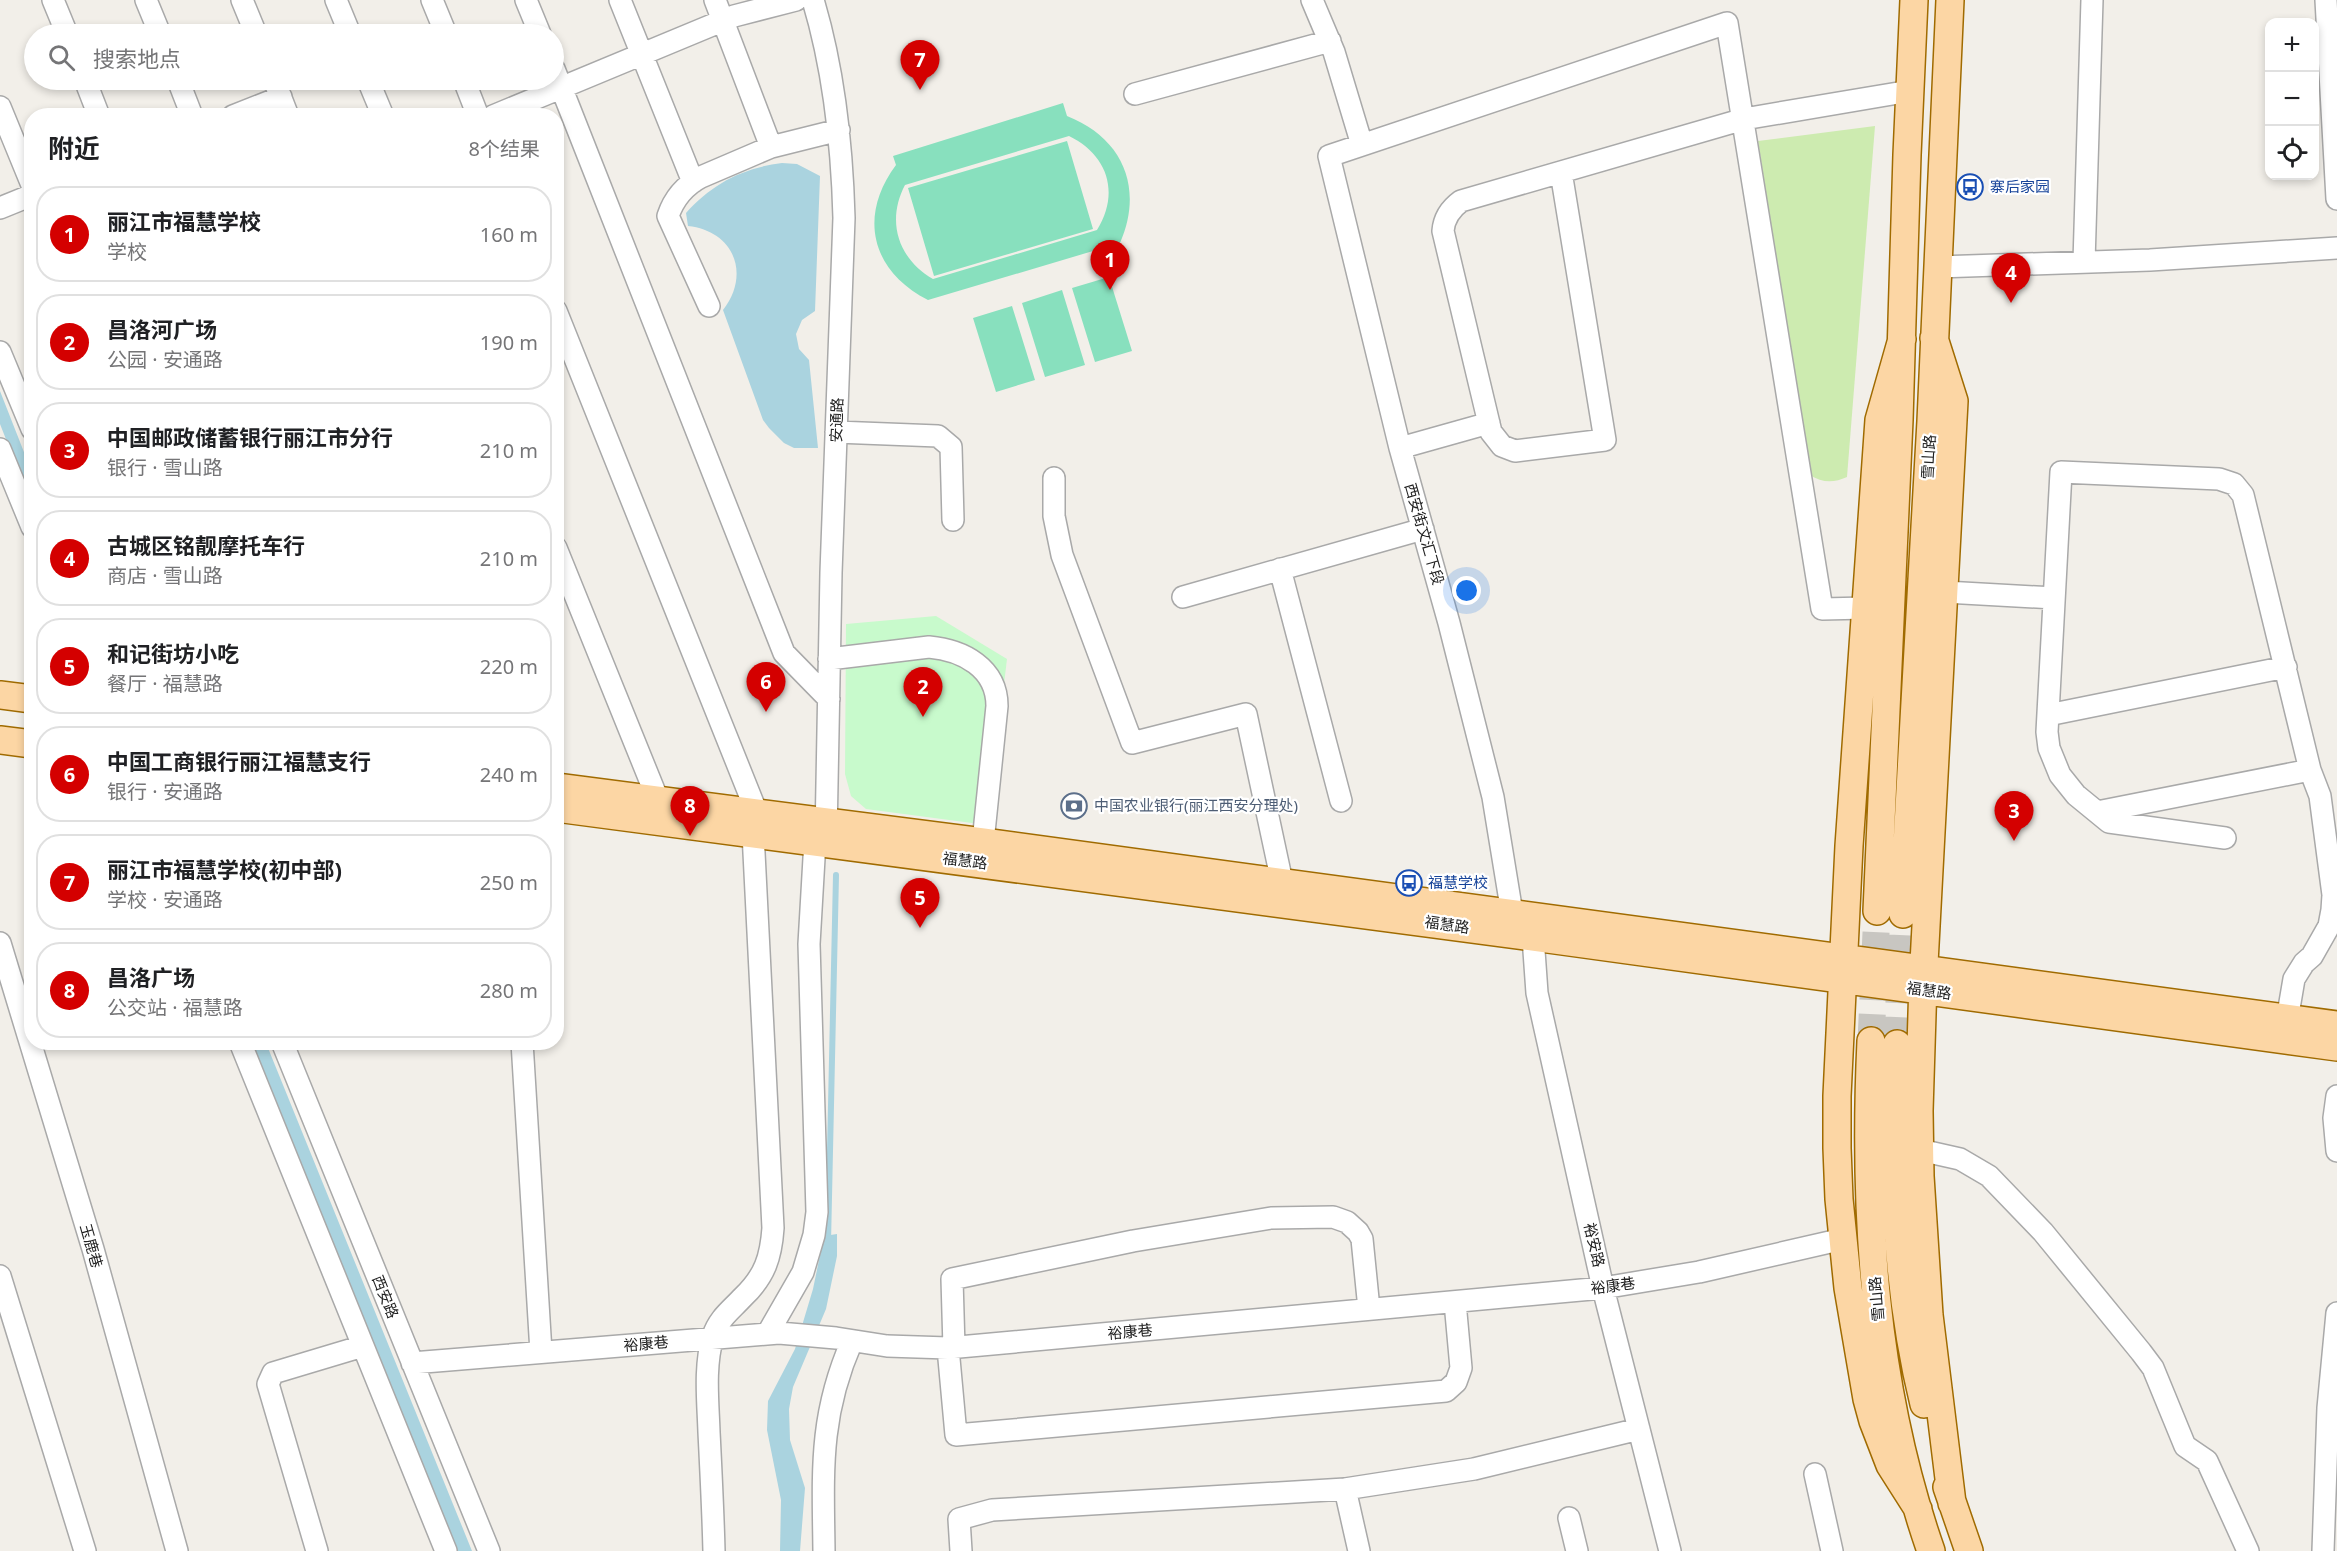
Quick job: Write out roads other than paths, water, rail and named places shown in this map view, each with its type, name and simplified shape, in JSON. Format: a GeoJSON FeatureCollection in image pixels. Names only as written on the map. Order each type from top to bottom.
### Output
{"type":"FeatureCollection","features":[{"type":"Feature","properties":{"kind":"main road","name":"雪山路"},"geometry":{"type":"LineString","coordinates":[[1914,0],[1902,339],[1890,912],[1934,338],[1950,0]]}},
{"type":"Feature","properties":{"kind":"main road"},"geometry":{"type":"LineString","coordinates":[[1934,338],[1954,401],[1923,980],[1920,1150],[1929,1315],[1952,1503]]}},
{"type":"Feature","properties":{"kind":"main road"},"geometry":{"type":"LineString","coordinates":[[1902,339],[1879,420],[1843,969],[1838,1158],[1843,1239],[1854,1332],[1873,1421],[1890,1465],[1918,1509]]}},
{"type":"Feature","properties":{"kind":"main road"},"geometry":{"type":"LineString","coordinates":[[0,695],[24,698]]}},
{"type":"Feature","properties":{"kind":"main road"},"geometry":{"type":"LineString","coordinates":[[0,740],[24,743]]}},
{"type":"Feature","properties":{"kind":"main road","name":"福慧路"},"geometry":{"type":"LineString","coordinates":[[564,788],[658,800],[755,823],[822,835],[1533,937],[1843,969]]}},
{"type":"Feature","properties":{"kind":"main road","name":"福慧路"},"geometry":{"type":"LineString","coordinates":[[564,809],[755,823]]}},
{"type":"Feature","properties":{"kind":"main road","name":"福慧路"},"geometry":{"type":"LineString","coordinates":[[822,835],[983,842],[1512,913],[1843,969],[2337,1047]]}},
{"type":"Feature","properties":{"kind":"main road","name":"福慧路"},"geometry":{"type":"LineString","coordinates":[[1923,980],[2337,1025]]}},
{"type":"Feature","properties":{"kind":"main road","name":"雪山路"},"geometry":{"type":"LineString","coordinates":[[1931,1551],[1892,1404],[1883,1361],[1877,1302],[1870,1177],[1884,1042],[1894,1125],[1895,1180],[1907,1316],[1920,1390],[1932,1437],[1969,1551]]}},
{"type":"Feature","properties":{"kind":"street"},"geometry":{"type":"LineString","coordinates":[[53,0],[63,24]]}},
{"type":"Feature","properties":{"kind":"street"},"geometry":{"type":"LineString","coordinates":[[146,0],[156,24]]}},
{"type":"Feature","properties":{"kind":"street"},"geometry":{"type":"LineString","coordinates":[[242,0],[252,24]]}},
{"type":"Feature","properties":{"kind":"street"},"geometry":{"type":"LineString","coordinates":[[336,0],[346,24]]}},
{"type":"Feature","properties":{"kind":"street"},"geometry":{"type":"LineString","coordinates":[[432,0],[442,24]]}},
{"type":"Feature","properties":{"kind":"street"},"geometry":{"type":"LineString","coordinates":[[526,0],[536,24]]}},
{"type":"Feature","properties":{"kind":"street"},"geometry":{"type":"LineString","coordinates":[[620,0],[693,182]]}},
{"type":"Feature","properties":{"kind":"street"},"geometry":{"type":"LineString","coordinates":[[715,0],[771,147]]}},
{"type":"Feature","properties":{"kind":"street"},"geometry":{"type":"LineString","coordinates":[[564,76],[642,54],[723,20],[796,0]]}},
{"type":"Feature","properties":{"kind":"street","name":"安通路"},"geometry":{"type":"LineString","coordinates":[[773,1333],[803,1272],[814,1235],[817,1212],[809,944],[822,835],[829,699],[843,218],[839,130],[827,56],[813,0]]}},
{"type":"Feature","properties":{"kind":"street"},"geometry":{"type":"LineString","coordinates":[[1312,0],[1330,41],[1362,145],[1727,23],[1821,609],[1866,609]]}},
{"type":"Feature","properties":{"kind":"street"},"geometry":{"type":"LineString","coordinates":[[2084,262],[2092,0]]}},
{"type":"Feature","properties":{"kind":"street"},"geometry":{"type":"LineString","coordinates":[[2326,0],[2337,199]]}},
{"type":"Feature","properties":{"kind":"street"},"geometry":{"type":"LineString","coordinates":[[1135,94],[1330,41]]}},
{"type":"Feature","properties":{"kind":"street"},"geometry":{"type":"LineString","coordinates":[[89,90],[96,108]]}},
{"type":"Feature","properties":{"kind":"street"},"geometry":{"type":"LineString","coordinates":[[182,90],[189,108]]}},
{"type":"Feature","properties":{"kind":"street"},"geometry":{"type":"LineString","coordinates":[[372,90],[380,108]]}},
{"type":"Feature","properties":{"kind":"street"},"geometry":{"type":"LineString","coordinates":[[468,90],[475,108]]}},
{"type":"Feature","properties":{"kind":"street"},"geometry":{"type":"LineString","coordinates":[[506,108],[537,90]]}},
{"type":"Feature","properties":{"kind":"street"},"geometry":{"type":"LineString","coordinates":[[562,90],[784,653],[829,699]]}},
{"type":"Feature","properties":{"kind":"street"},"geometry":{"type":"LineString","coordinates":[[1562,172],[1605,440],[1515,451],[1502,446],[1496,440],[1489,423],[1443,231],[1443,224],[1449,212],[1461,201],[1744,119],[1910,91]]}},
{"type":"Feature","properties":{"kind":"street"},"geometry":{"type":"LineString","coordinates":[[253,108],[281,97]]}},
{"type":"Feature","properties":{"kind":"street"},"geometry":{"type":"LineString","coordinates":[[0,107],[24,166]]}},
{"type":"Feature","properties":{"kind":"street"},"geometry":{"type":"LineString","coordinates":[[709,306],[668,216],[678,195],[693,182],[771,147],[839,130]]}},
{"type":"Feature","properties":{"kind":"street","name":"西安街文汇下段"},"geometry":{"type":"LineString","coordinates":[[1362,145],[1329,156],[1400,448],[1449,623],[1493,796],[1512,913]]}},
{"type":"Feature","properties":{"kind":"street"},"geometry":{"type":"LineString","coordinates":[[0,208],[24,198]]}},
{"type":"Feature","properties":{"kind":"street"},"geometry":{"type":"LineString","coordinates":[[1938,267],[2084,262],[2337,248]]}},
{"type":"Feature","properties":{"kind":"street"},"geometry":{"type":"LineString","coordinates":[[564,332],[755,823],[773,1202],[772,1245],[771,1253],[760,1276],[726,1313],[713,1338],[708,1369],[708,1395],[714,1551]]}},
{"type":"Feature","properties":{"kind":"street"},"geometry":{"type":"LineString","coordinates":[[0,352],[24,410]]}},
{"type":"Feature","properties":{"kind":"street"},"geometry":{"type":"LineString","coordinates":[[1400,448],[1489,423]]}},
{"type":"Feature","properties":{"kind":"street"},"geometry":{"type":"LineString","coordinates":[[836,432],[938,436],[951,447],[953,520]]}},
{"type":"Feature","properties":{"kind":"street"},"geometry":{"type":"LineString","coordinates":[[0,449],[24,508]]}},
{"type":"Feature","properties":{"kind":"street"},"geometry":{"type":"LineString","coordinates":[[2225,837],[2109,822],[2067,785],[2057,769],[2049,748],[2048,715],[2061,472],[2226,480],[2234,484],[2243,495],[2310,770],[2320,796],[2333,895],[2329,926],[2312,956],[2304,963],[2294,979],[2287,1020]]}},
{"type":"Feature","properties":{"kind":"street"},"geometry":{"type":"LineString","coordinates":[[1054,478],[1054,516],[1062,555],[1132,743],[1246,714],[1282,882]]}},
{"type":"Feature","properties":{"kind":"street"},"geometry":{"type":"LineString","coordinates":[[1183,597],[1423,530]]}},
{"type":"Feature","properties":{"kind":"street"},"geometry":{"type":"LineString","coordinates":[[564,568],[658,800]]}},
{"type":"Feature","properties":{"kind":"street"},"geometry":{"type":"LineString","coordinates":[[1280,569],[1341,801]]}},
{"type":"Feature","properties":{"kind":"street"},"geometry":{"type":"LineString","coordinates":[[1945,592],[2054,597]]}},
{"type":"Feature","properties":{"kind":"street"},"geometry":{"type":"LineString","coordinates":[[829,659],[929,646],[944,648],[970,659],[992,680],[997,706],[983,842]]}},
{"type":"Feature","properties":{"kind":"street"},"geometry":{"type":"LineString","coordinates":[[2048,715],[2286,667]]}},
{"type":"Feature","properties":{"kind":"street"},"geometry":{"type":"LineString","coordinates":[[2097,812],[2310,770]]}},
{"type":"Feature","properties":{"kind":"street","name":"裕安路"},"geometry":{"type":"LineString","coordinates":[[1533,937],[1537,993],[1603,1288],[1670,1551]]}},
{"type":"Feature","properties":{"kind":"street","name":"玉鹿巷"},"geometry":{"type":"LineString","coordinates":[[0,943],[24,1022]]}},
{"type":"Feature","properties":{"kind":"street","name":"玉鹿巷"},"geometry":{"type":"LineString","coordinates":[[33,1050],[93,1249],[177,1551]]}},
{"type":"Feature","properties":{"kind":"street"},"geometry":{"type":"LineString","coordinates":[[243,1050],[446,1551]]}},
{"type":"Feature","properties":{"kind":"street","name":"西安路"},"geometry":{"type":"LineString","coordinates":[[285,1050],[489,1551]]}},
{"type":"Feature","properties":{"kind":"street"},"geometry":{"type":"LineString","coordinates":[[522,1050],[541,1352]]}},
{"type":"Feature","properties":{"kind":"street"},"geometry":{"type":"LineString","coordinates":[[2337,1096],[2334,1118],[2337,1150]]}},
{"type":"Feature","properties":{"kind":"street"},"geometry":{"type":"LineString","coordinates":[[1920,1150],[1960,1160],[1989,1176],[2043,1232],[2126,1333],[2153,1368],[2185,1446],[2207,1461],[2248,1551]]}},
{"type":"Feature","properties":{"kind":"street"},"geometry":{"type":"LineString","coordinates":[[1369,1310],[1362,1239],[1353,1227],[1333,1217],[1271,1218],[1133,1241],[952,1280],[951,1348],[956,1435],[1446,1391],[1456,1382],[1461,1368],[1455,1302]]}},
{"type":"Feature","properties":{"kind":"street","name":"裕康巷"},"geometry":{"type":"LineString","coordinates":[[412,1363],[773,1333],[844,1339],[888,1346],[951,1348],[1603,1288],[1700,1272],[1843,1239]]}},
{"type":"Feature","properties":{"kind":"street"},"geometry":{"type":"LineString","coordinates":[[0,1276],[85,1551]]}},
{"type":"Feature","properties":{"kind":"street"},"geometry":{"type":"LineString","coordinates":[[2323,1551],[2328,1407],[2337,1313]]}},
{"type":"Feature","properties":{"kind":"street"},"geometry":{"type":"LineString","coordinates":[[824,1551],[824,1437],[844,1339]]}},
{"type":"Feature","properties":{"kind":"street"},"geometry":{"type":"LineString","coordinates":[[317,1551],[268,1384],[273,1373],[363,1346]]}},
{"type":"Feature","properties":{"kind":"street"},"geometry":{"type":"LineString","coordinates":[[961,1551],[959,1519],[992,1510],[1344,1489],[1474,1469],[1639,1430]]}},
{"type":"Feature","properties":{"kind":"street"},"geometry":{"type":"LineString","coordinates":[[1815,1474],[1832,1551]]}},
{"type":"Feature","properties":{"kind":"street"},"geometry":{"type":"LineString","coordinates":[[1344,1489],[1359,1551]]}},
{"type":"Feature","properties":{"kind":"street"},"geometry":{"type":"LineString","coordinates":[[1569,1518],[1577,1551]]}},
{"type":"Feature","properties":{"kind":"water"},"geometry":{"type":"Polygon","coordinates":[[[797,164],[820,176],[815,311],[802,320],[796,334],[799,349],[809,360],[818,448],[794,448],[784,443],[763,420],[723,310],[736,282],[733,256],[727,245],[717,236],[688,226],[686,213],[706,194],[729,179],[767,165],[797,164]]]}},
{"type":"Feature","properties":{"kind":"water"},"geometry":{"type":"Polygon","coordinates":[[[0,391],[24,452],[24,485],[0,424],[0,391]]]}},
{"type":"Feature","properties":{"kind":"water"},"geometry":{"type":"Polygon","coordinates":[[[251,1050],[269,1050],[472,1551],[454,1551],[251,1050]]]}},
{"type":"Feature","properties":{"kind":"water"},"geometry":{"type":"Polygon","coordinates":[[[837,1234],[837,1256],[826,1309],[793,1387],[789,1409],[790,1440],[805,1488],[800,1551],[780,1551],[781,1500],[767,1430],[768,1401],[795,1349],[813,1289],[824,1236],[837,1234]]]}},
{"type":"Feature","properties":{"kind":"waterway"},"geometry":{"type":"LineString","coordinates":[[828,1243],[836,875]]}},
{"type":"Feature","properties":{"kind":"tunnel"},"geometry":{"type":"LineString","coordinates":[[1871,1041],[1877,911]]}},
{"type":"Feature","properties":{"kind":"tunnel"},"geometry":{"type":"LineString","coordinates":[[1897,1044],[1903,914]]}},
{"type":"Feature","properties":{"kind":"place","name":"丽江市福慧学校(初中部)"},"geometry":{"type":"Point","coordinates":[920,90]}},
{"type":"Feature","properties":{"kind":"place","name":"寨后家园"},"geometry":{"type":"Point","coordinates":[1970,187]}},
{"type":"Feature","properties":{"kind":"place","name":"丽江市福慧学校"},"geometry":{"type":"Point","coordinates":[1110,290]}},
{"type":"Feature","properties":{"kind":"place","name":"古城区铭靓摩托车行"},"geometry":{"type":"Point","coordinates":[2011,303]}},
{"type":"Feature","properties":{"kind":"place","name":"中国工商银行丽江福慧支行"},"geometry":{"type":"Point","coordinates":[766,712]}},
{"type":"Feature","properties":{"kind":"place","name":"昌洛河广场"},"geometry":{"type":"Point","coordinates":[923,717]}},
{"type":"Feature","properties":{"kind":"place","name":"中国农业银行(丽江西安分理处)"},"geometry":{"type":"Point","coordinates":[1074,806]}},
{"type":"Feature","properties":{"kind":"place","name":"昌洛广场"},"geometry":{"type":"Point","coordinates":[690,836]}},
{"type":"Feature","properties":{"kind":"place","name":"中国邮政储蓄银行丽江市分行"},"geometry":{"type":"Point","coordinates":[2014,841]}},
{"type":"Feature","properties":{"kind":"place","name":"福慧学校"},"geometry":{"type":"Point","coordinates":[1409,883]}},
{"type":"Feature","properties":{"kind":"place","name":"和记街坊小吃"},"geometry":{"type":"Point","coordinates":[920,928]}}]}
